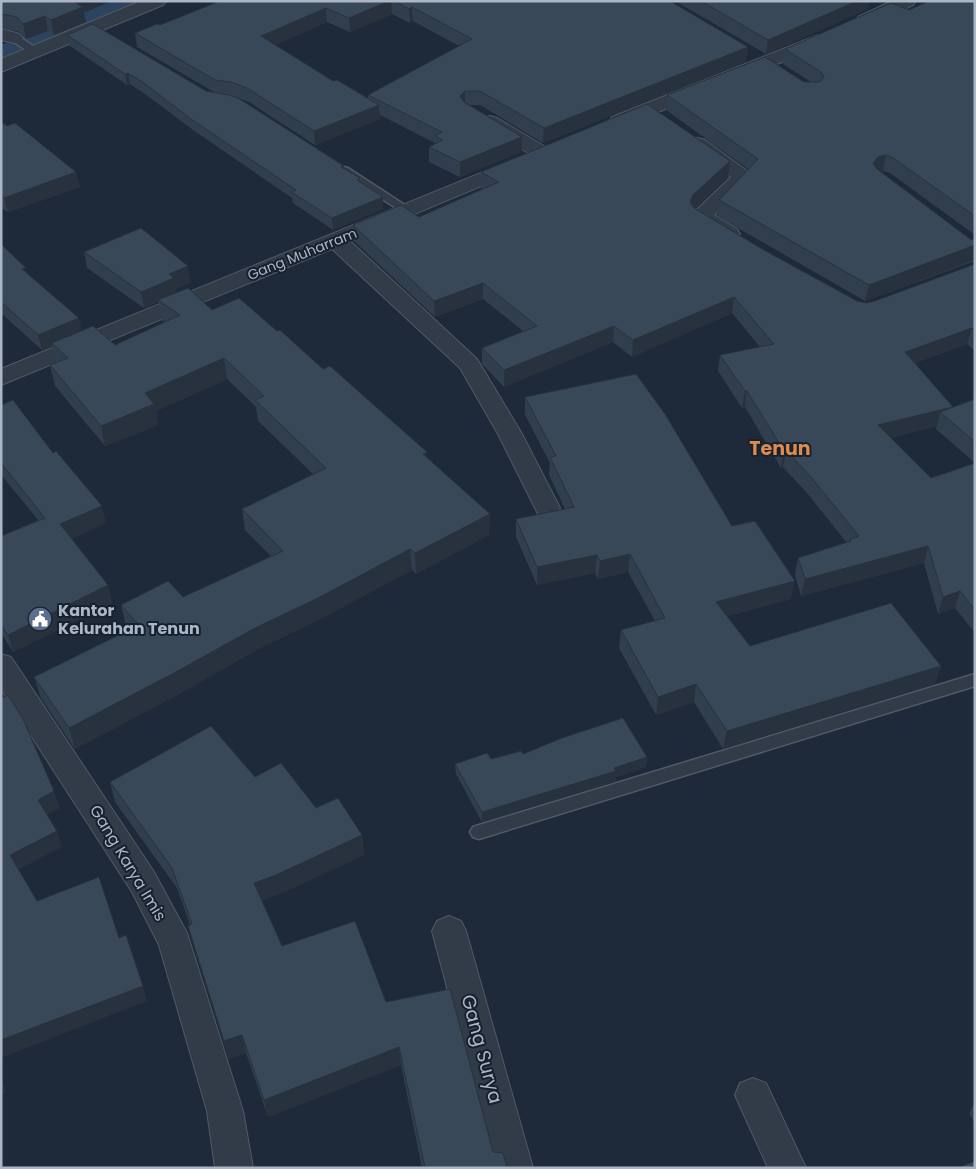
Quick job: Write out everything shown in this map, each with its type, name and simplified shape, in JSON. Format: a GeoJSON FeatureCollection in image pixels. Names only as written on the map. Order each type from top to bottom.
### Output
{"type":"FeatureCollection","features":[{"type":"Feature","properties":{"kind":"street"},"geometry":{"type":"LineString","coordinates":[[604,127],[765,63],[907,1]]}},
{"type":"Feature","properties":{"kind":"street"},"geometry":{"type":"LineString","coordinates":[[1,66],[33,51],[99,31],[152,2]]}},
{"type":"Feature","properties":{"kind":"street"},"geometry":{"type":"LineString","coordinates":[[648,109],[744,176],[701,216],[743,244]]}},
{"type":"Feature","properties":{"kind":"street","name":"Gang Muharram"},"geometry":{"type":"LineString","coordinates":[[1,378],[551,150],[472,111]]}},
{"type":"Feature","properties":{"kind":"street"},"geometry":{"type":"LineString","coordinates":[[336,240],[470,364],[510,434],[547,508]]}},
{"type":"Feature","properties":{"kind":"street","name":"Gang Karya Imis"},"geometry":{"type":"LineString","coordinates":[[1,665],[143,882],[174,943],[225,1111],[234,1168]]}},
{"type":"Feature","properties":{"kind":"street","name":"Gang Surya"},"geometry":{"type":"LineString","coordinates":[[450,931],[514,1168]]}},
{"type":"Feature","properties":{"kind":"street"},"geometry":{"type":"LineString","coordinates":[[754,1095],[787,1168]]}},
{"type":"Feature","properties":{"kind":"lane"},"geometry":{"type":"LineString","coordinates":[[11,37],[33,51]]}},
{"type":"Feature","properties":{"kind":"lane"},"geometry":{"type":"LineString","coordinates":[[334,164],[408,210]]}},
{"type":"Feature","properties":{"kind":"lane"},"geometry":{"type":"LineString","coordinates":[[479,832],[975,680]]}},
{"type":"Feature","properties":{"kind":"building"},"geometry":{"type":"Polygon","coordinates":[[[1,1],[73,1],[83,7],[51,20],[45,16],[23,24],[17,17],[1,14],[1,1]]]}},
{"type":"Feature","properties":{"kind":"building"},"geometry":{"type":"Polygon","coordinates":[[[220,1],[389,1],[349,18],[326,8],[261,36],[333,81],[337,80],[379,105],[314,131],[247,88],[231,82],[215,80],[135,33],[220,1]]]}},
{"type":"Feature","properties":{"kind":"building"},"geometry":{"type":"Polygon","coordinates":[[[394,1],[670,1],[748,47],[544,128],[480,91],[465,91],[460,96],[464,102],[522,137],[460,162],[429,147],[443,140],[435,136],[442,132],[368,95],[472,39],[412,7],[409,9],[394,1]]]}},
{"type":"Feature","properties":{"kind":"building"},"geometry":{"type":"Polygon","coordinates":[[[701,1],[857,1],[768,40],[701,1]]]}},
{"type":"Feature","properties":{"kind":"building"},"geometry":{"type":"Polygon","coordinates":[[[929,1],[975,1],[975,216],[893,158],[886,155],[878,157],[873,163],[877,169],[970,239],[975,240],[975,245],[869,285],[719,200],[758,159],[667,95],[765,57],[804,82],[820,82],[824,77],[821,72],[785,49],[891,3],[909,10],[929,1]]]}},
{"type":"Feature","properties":{"kind":"building"},"geometry":{"type":"Polygon","coordinates":[[[93,24],[206,91],[238,98],[344,166],[341,167],[360,178],[357,180],[383,197],[332,218],[291,192],[296,190],[191,119],[144,83],[128,73],[125,74],[67,35],[93,24]]]}},
{"type":"Feature","properties":{"kind":"building"},"geometry":{"type":"Polygon","coordinates":[[[647,104],[730,161],[693,195],[690,202],[694,208],[762,249],[857,301],[866,303],[875,301],[975,264],[975,330],[972,328],[905,352],[953,407],[878,425],[931,478],[975,463],[975,610],[960,591],[943,597],[928,546],[805,579],[798,558],[851,541],[849,540],[859,536],[810,476],[786,450],[784,451],[747,391],[745,391],[720,355],[774,344],[734,297],[633,340],[614,326],[504,370],[482,348],[537,326],[483,283],[434,301],[353,225],[401,205],[419,217],[499,182],[481,172],[647,104]]]}},
{"type":"Feature","properties":{"kind":"building"},"geometry":{"type":"Polygon","coordinates":[[[1,122],[7,126],[15,123],[76,172],[4,198],[1,195],[1,122]]]}},
{"type":"Feature","properties":{"kind":"building"},"geometry":{"type":"Polygon","coordinates":[[[141,228],[188,266],[169,274],[174,278],[141,292],[84,252],[141,228]]]}},
{"type":"Feature","properties":{"kind":"building"},"geometry":{"type":"Polygon","coordinates":[[[1,244],[26,268],[22,269],[79,318],[38,335],[1,302],[1,244]]]}},
{"type":"Feature","properties":{"kind":"building"},"geometry":{"type":"Polygon","coordinates":[[[188,288],[212,310],[239,298],[277,331],[280,330],[323,369],[330,366],[427,452],[423,454],[490,514],[415,553],[410,549],[318,598],[255,628],[69,728],[34,677],[139,625],[121,605],[168,581],[183,597],[283,551],[242,509],[326,468],[255,400],[264,396],[224,358],[145,393],[154,404],[101,426],[50,365],[68,358],[52,343],[93,326],[115,345],[180,315],[158,300],[188,288]]]}},
{"type":"Feature","properties":{"kind":"building"},"geometry":{"type":"Polygon","coordinates":[[[636,374],[665,414],[732,526],[755,521],[795,581],[716,602],[750,646],[891,603],[941,666],[727,731],[696,684],[658,697],[621,630],[665,618],[630,554],[600,561],[597,555],[537,567],[516,519],[574,507],[550,457],[556,456],[525,397],[636,374]]]}},
{"type":"Feature","properties":{"kind":"building"},"geometry":{"type":"Polygon","coordinates":[[[975,399],[975,442],[940,412],[975,399]]]}},
{"type":"Feature","properties":{"kind":"building"},"geometry":{"type":"Polygon","coordinates":[[[13,400],[53,453],[56,451],[102,506],[60,524],[108,585],[8,635],[1,625],[1,536],[45,518],[1,463],[1,405],[13,400]]]}},
{"type":"Feature","properties":{"kind":"building"},"geometry":{"type":"Polygon","coordinates":[[[8,695],[23,719],[54,791],[38,800],[57,831],[10,855],[37,901],[99,877],[119,938],[126,935],[143,986],[1,1040],[1,698],[8,695]]]}},
{"type":"Feature","properties":{"kind":"building"},"geometry":{"type":"Polygon","coordinates":[[[623,718],[647,757],[614,768],[616,771],[482,812],[455,764],[487,753],[491,759],[521,751],[523,754],[562,738],[623,718]]]}},
{"type":"Feature","properties":{"kind":"building"},"geometry":{"type":"Polygon","coordinates":[[[211,726],[255,777],[281,763],[316,808],[338,798],[362,835],[276,875],[254,883],[282,946],[355,921],[386,1002],[450,989],[493,1152],[503,1153],[507,1168],[425,1168],[399,1047],[264,1100],[242,1035],[224,1041],[188,926],[192,924],[172,868],[110,782],[211,726]]]}},
{"type":"Feature","properties":{"kind":"building"},"geometry":{"type":"Polygon","coordinates":[[[975,1161],[975,1168],[957,1168],[975,1161]]]}},
{"type":"Feature","properties":{"kind":"waterway"},"geometry":{"type":"LineString","coordinates":[[1,53],[133,1]]}},
{"type":"Feature","properties":{"kind":"place","name":"Kantor Kelurahan Tenun"},"geometry":{"type":"Point","coordinates":[40,619]}},
{"type":"Feature","properties":{"kind":"district","name":"Tenun"},"geometry":{"type":"Point","coordinates":[780,448]}}]}
